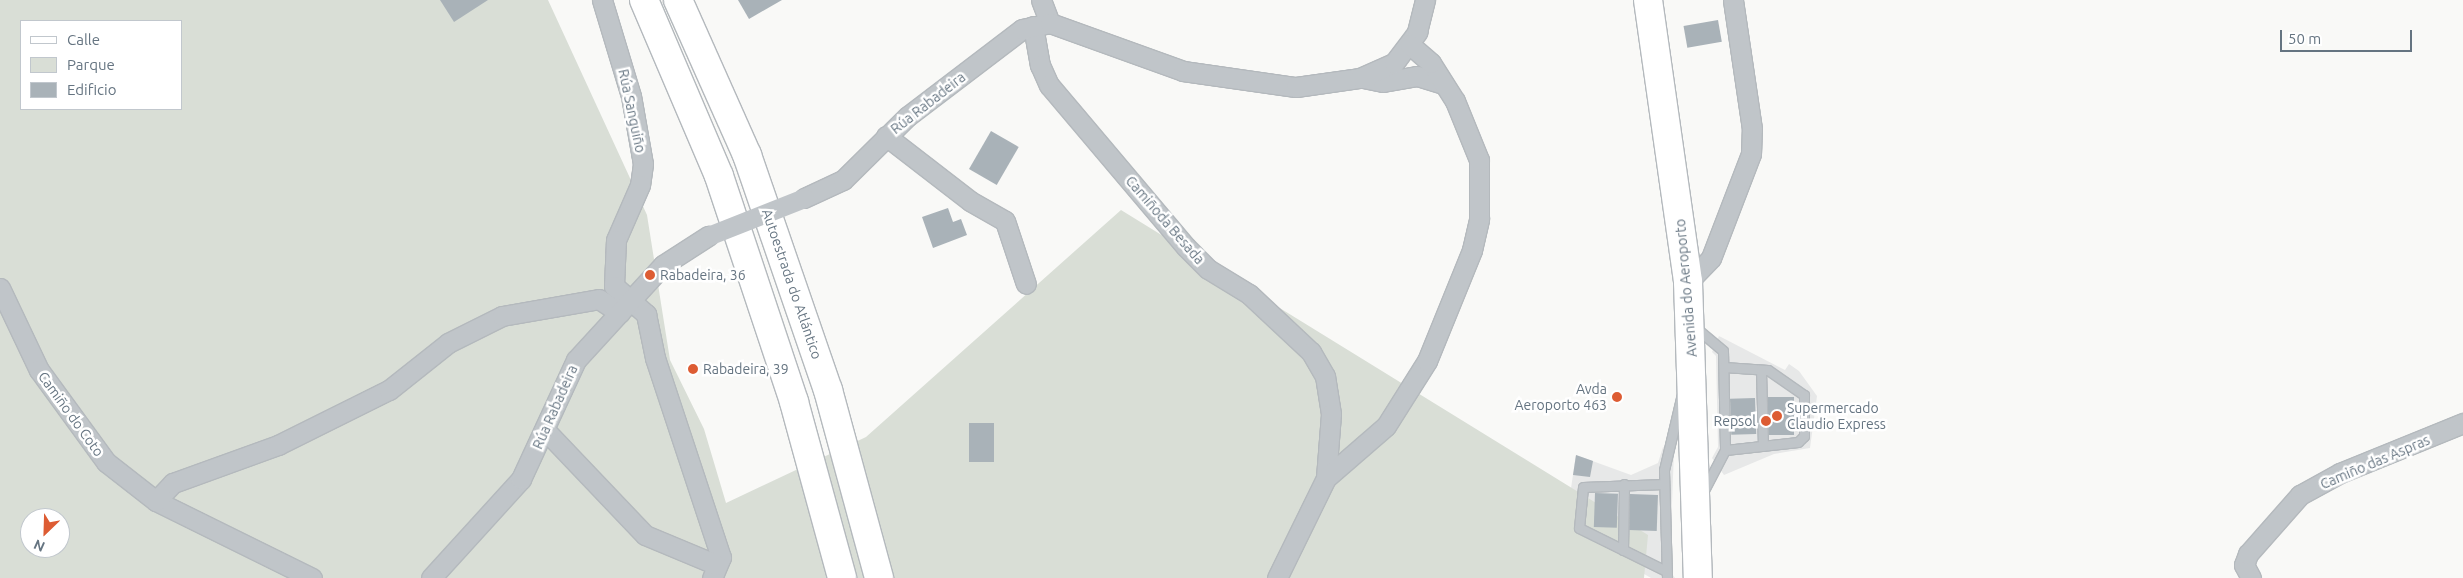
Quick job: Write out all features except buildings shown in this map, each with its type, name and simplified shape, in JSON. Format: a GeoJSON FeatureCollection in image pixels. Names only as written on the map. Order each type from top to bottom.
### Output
{"type":"FeatureCollection","features":[{"type":"Feature","properties":{"kind":"main road"},"geometry":{"type":"LineString","coordinates":[[644,0],[719,176],[794,402],[842,578]]}},
{"type":"Feature","properties":{"kind":"main road","name":"Autoestrada do Atlántico"},"geometry":{"type":"LineString","coordinates":[[678,0],[747,155],[828,390],[879,578]]}},
{"type":"Feature","properties":{"kind":"main road","name":"Avenida do Aeroporto"},"geometry":{"type":"LineString","coordinates":[[1648,0],[1688,282],[1691,323],[1698,578]]}},
{"type":"Feature","properties":{"kind":"street","name":"Rúa Sanguiño"},"geometry":{"type":"LineString","coordinates":[[602,0],[632,96],[643,164],[640,185],[616,240],[612,263],[614,286],[626,306]]}},
{"type":"Feature","properties":{"kind":"street","name":"Camiñoda Besada"},"geometry":{"type":"LineString","coordinates":[[1041,0],[1040,66],[1049,85],[1186,247],[1208,270],[1256,299],[1311,352],[1325,376],[1331,414],[1326,478]]}},
{"type":"Feature","properties":{"kind":"street"},"geometry":{"type":"LineString","coordinates":[[1042,25],[1208,76],[1296,86],[1360,78],[1388,66],[1410,45],[1425,0]]}},
{"type":"Feature","properties":{"kind":"street"},"geometry":{"type":"LineString","coordinates":[[1688,282],[1711,258],[1751,154],[1752,129],[1733,0]]}},
{"type":"Feature","properties":{"kind":"street","name":"Rúa Rabadeira"},"geometry":{"type":"LineString","coordinates":[[431,578],[466,535],[514,489],[545,430],[576,360],[670,259],[708,236],[804,198],[843,180],[886,136],[1007,38],[1042,25]]}},
{"type":"Feature","properties":{"kind":"street"},"geometry":{"type":"LineString","coordinates":[[1277,578],[1326,478],[1386,426],[1426,361],[1472,250],[1479,219],[1479,160],[1444,84],[1431,63],[1410,45]]}},
{"type":"Feature","properties":{"kind":"street"},"geometry":{"type":"LineString","coordinates":[[1360,78],[1383,82],[1417,76],[1444,84]]}},
{"type":"Feature","properties":{"kind":"street"},"geometry":{"type":"LineString","coordinates":[[886,136],[970,201],[1004,221],[1026,284]]}},
{"type":"Feature","properties":{"kind":"street","name":"Camiño do Coto"},"geometry":{"type":"LineString","coordinates":[[0,288],[39,370],[106,462],[156,501],[312,578]]}},
{"type":"Feature","properties":{"kind":"street"},"geometry":{"type":"LineString","coordinates":[[156,501],[174,482],[278,445],[389,390],[448,343],[502,316],[598,299],[626,306],[646,314],[655,358],[721,556],[715,572],[645,535],[545,430]]}},
{"type":"Feature","properties":{"kind":"street","name":"Camiño das Aspras"},"geometry":{"type":"LineString","coordinates":[[2251,578],[2244,565],[2248,554],[2300,495],[2340,473],[2463,423]]}},
{"type":"Feature","properties":{"kind":"lane"},"geometry":{"type":"LineString","coordinates":[[1691,323],[1724,351],[1725,450],[1695,508]]}},
{"type":"Feature","properties":{"kind":"lane"},"geometry":{"type":"LineString","coordinates":[[1665,574],[1664,484],[1678,408],[1692,361]]}},
{"type":"Feature","properties":{"kind":"lane"},"geometry":{"type":"LineString","coordinates":[[1724,367],[1762,370],[1804,395],[1804,436],[1798,442],[1725,450]]}},
{"type":"Feature","properties":{"kind":"lane"},"geometry":{"type":"LineString","coordinates":[[1762,370],[1763,446]]}},
{"type":"Feature","properties":{"kind":"lane"},"geometry":{"type":"LineString","coordinates":[[1623,550],[1624,484]]}},
{"type":"Feature","properties":{"kind":"lane"},"geometry":{"type":"LineString","coordinates":[[1664,484],[1583,487],[1579,528],[1665,574]]}},
{"type":"Feature","properties":{"kind":"shaded area","name":"Repsol"},"geometry":{"type":"Polygon","coordinates":[[[1719,336],[1785,370],[1789,364],[1799,371],[1817,396],[1810,448],[1774,454],[1724,475],[1712,458],[1718,447],[1716,356],[1712,352],[1719,336]]]}},
{"type":"Feature","properties":{"kind":"shaded area"},"geometry":{"type":"Polygon","coordinates":[[[1663,447],[1674,451],[1670,556],[1663,561],[1675,578],[1651,578],[1565,528],[1576,455],[1631,475],[1658,463],[1663,447]]]}},
{"type":"Feature","properties":{"kind":"green space"},"geometry":{"type":"Polygon","coordinates":[[[0,0],[548,0],[647,215],[670,360],[704,429],[726,503],[866,437],[1121,210],[1648,535],[1644,578],[0,578],[0,0]]]}},
{"type":"Feature","properties":{"kind":"place","name":"Rabadeira, 36"},"geometry":{"type":"Point","coordinates":[650,275]}},
{"type":"Feature","properties":{"kind":"place","name":"Rabadeira, 39"},"geometry":{"type":"Point","coordinates":[693,369]}},
{"type":"Feature","properties":{"kind":"place","name":"Avda Aeroporto 463"},"geometry":{"type":"Point","coordinates":[1617,397]}},
{"type":"Feature","properties":{"kind":"place","name":"Supermercado Claudio Express"},"geometry":{"type":"Point","coordinates":[1777,416]}},
{"type":"Feature","properties":{"kind":"place","name":"Repsol"},"geometry":{"type":"Point","coordinates":[1766,421]}}]}
